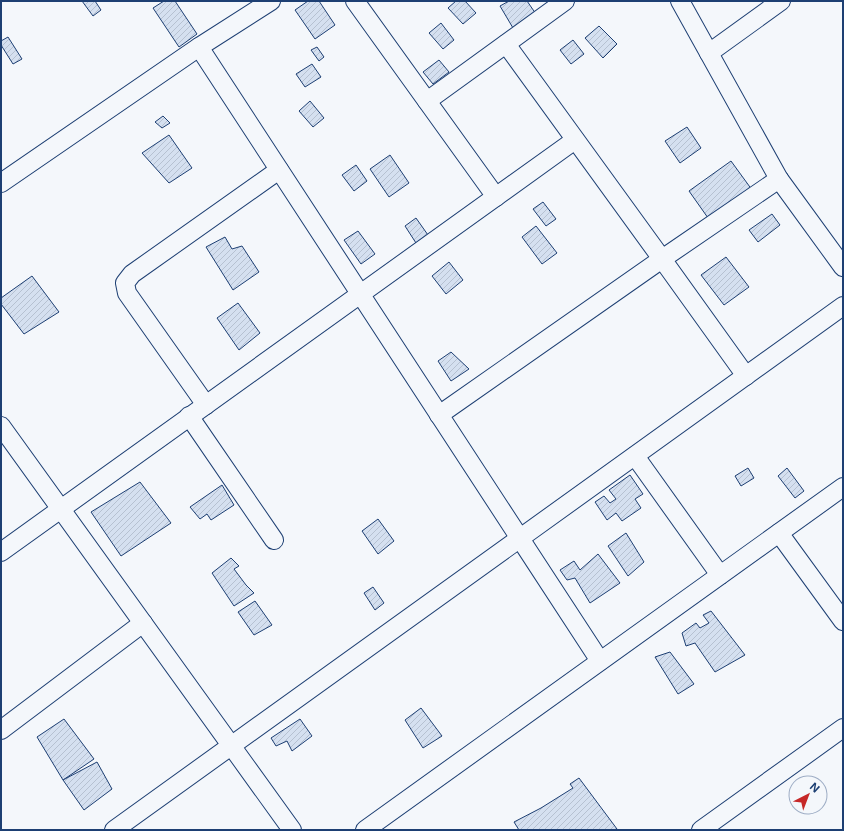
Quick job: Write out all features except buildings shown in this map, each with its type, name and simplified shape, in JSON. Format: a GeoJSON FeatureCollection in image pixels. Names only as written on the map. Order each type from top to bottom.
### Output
{"type":"FeatureCollection","features":[{"type":"Feature","properties":{"kind":"street"},"geometry":{"type":"LineString","coordinates":[[1,183],[199,47],[271,1]]}},
{"type":"Feature","properties":{"kind":"street"},"geometry":{"type":"LineString","coordinates":[[355,1],[496,197]]}},
{"type":"Feature","properties":{"kind":"street"},"geometry":{"type":"LineString","coordinates":[[426,101],[566,1]]}},
{"type":"Feature","properties":{"kind":"street"},"geometry":{"type":"LineString","coordinates":[[680,1],[779,179],[843,267]]}},
{"type":"Feature","properties":{"kind":"street"},"geometry":{"type":"LineString","coordinates":[[709,52],[781,1]]}},
{"type":"Feature","properties":{"kind":"street"},"geometry":{"type":"LineString","coordinates":[[506,44],[746,376]]}},
{"type":"Feature","properties":{"kind":"street"},"geometry":{"type":"LineString","coordinates":[[199,47],[600,661]]}},
{"type":"Feature","properties":{"kind":"street"},"geometry":{"type":"LineString","coordinates":[[1,552],[575,140]]}},
{"type":"Feature","properties":{"kind":"street"},"geometry":{"type":"LineString","coordinates":[[206,405],[127,293],[125,283],[132,274],[279,170]]}},
{"type":"Feature","properties":{"kind":"street"},"geometry":{"type":"LineString","coordinates":[[439,415],[779,179]]}},
{"type":"Feature","properties":{"kind":"street"},"geometry":{"type":"LineString","coordinates":[[114,830],[843,306]]}},
{"type":"Feature","properties":{"kind":"street"},"geometry":{"type":"LineString","coordinates":[[189,416],[274,540]]}},
{"type":"Feature","properties":{"kind":"street"},"geometry":{"type":"LineString","coordinates":[[1,426],[292,830]]}},
{"type":"Feature","properties":{"kind":"street"},"geometry":{"type":"LineString","coordinates":[[635,456],[720,575]]}},
{"type":"Feature","properties":{"kind":"street"},"geometry":{"type":"LineString","coordinates":[[365,830],[843,487]]}},
{"type":"Feature","properties":{"kind":"street"},"geometry":{"type":"LineString","coordinates":[[779,533],[843,621]]}},
{"type":"Feature","properties":{"kind":"street"},"geometry":{"type":"LineString","coordinates":[[1,730],[143,623]]}},
{"type":"Feature","properties":{"kind":"street"},"geometry":{"type":"LineString","coordinates":[[701,830],[843,728]]}}]}
